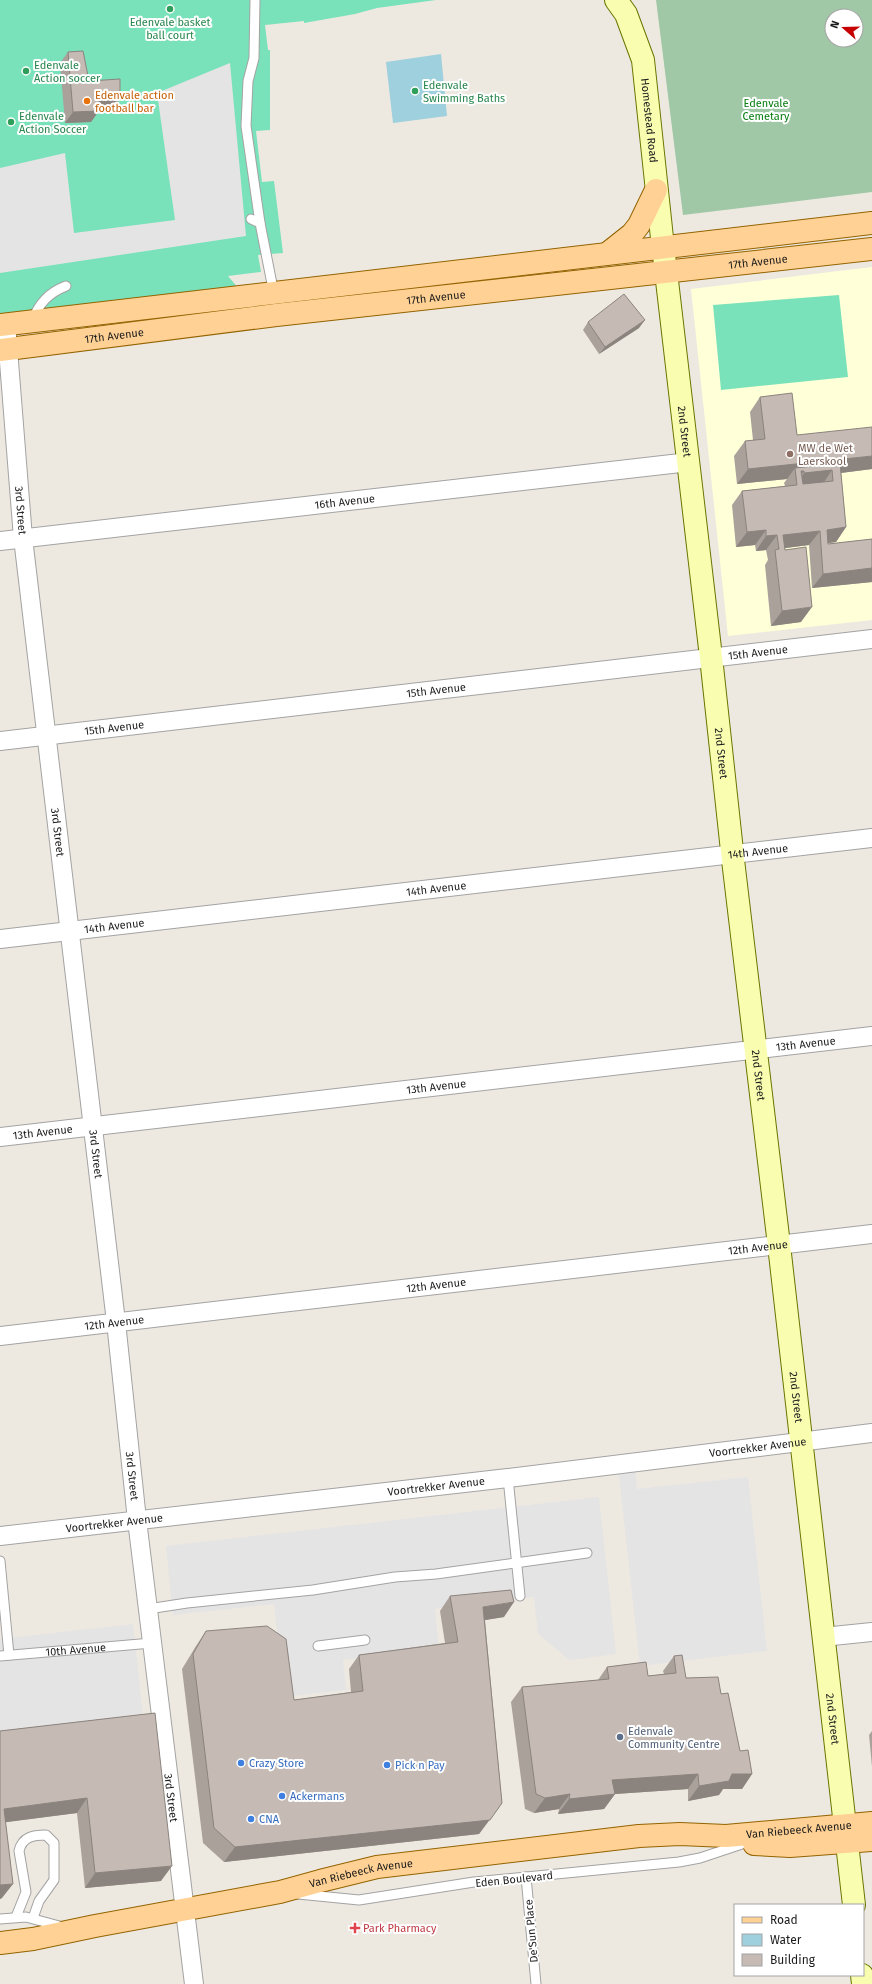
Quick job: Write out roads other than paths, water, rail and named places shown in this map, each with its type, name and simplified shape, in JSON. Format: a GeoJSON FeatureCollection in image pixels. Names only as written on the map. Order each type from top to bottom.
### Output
{"type":"FeatureCollection","features":[{"type":"Feature","properties":{"kind":"main road","name":"Homestead Road"},"geometry":{"type":"LineString","coordinates":[[616,0],[626,14],[643,60],[663,246]]}},
{"type":"Feature","properties":{"kind":"main road"},"geometry":{"type":"LineString","coordinates":[[608,253],[632,234],[639,225],[656,190]]}},
{"type":"Feature","properties":{"kind":"main road","name":"17th Avenue"},"geometry":{"type":"LineString","coordinates":[[4,350],[275,304],[608,253],[872,223]]}},
{"type":"Feature","properties":{"kind":"main road","name":"2nd Street"},"geometry":{"type":"LineString","coordinates":[[663,246],[712,657],[732,854],[779,1245],[854,1904]]}},
{"type":"Feature","properties":{"kind":"main road","name":"17th Avenue"},"geometry":{"type":"LineString","coordinates":[[3,324],[32,320],[275,304],[667,271],[872,248]]}},
{"type":"Feature","properties":{"kind":"main road","name":"Van Riebeeck Avenue"},"geometry":{"type":"LineString","coordinates":[[846,1834],[872,1823]]}},
{"type":"Feature","properties":{"kind":"main road","name":"Van Riebeeck Avenue"},"geometry":{"type":"LineString","coordinates":[[0,1943],[33,1939],[280,1892],[320,1880],[378,1867],[639,1836],[680,1834],[736,1839],[846,1834],[872,1840]]}},
{"type":"Feature","properties":{"kind":"street","name":"3rd Street"},"geometry":{"type":"LineString","coordinates":[[3,324],[4,350],[23,538],[116,1322],[137,1520],[194,1984]]}},
{"type":"Feature","properties":{"kind":"street","name":"16th Avenue"},"geometry":{"type":"LineString","coordinates":[[0,541],[689,462]]}},
{"type":"Feature","properties":{"kind":"street","name":"15th Avenue"},"geometry":{"type":"LineString","coordinates":[[0,741],[872,639]]}},
{"type":"Feature","properties":{"kind":"street","name":"14th Avenue"},"geometry":{"type":"LineString","coordinates":[[0,939],[872,838]]}},
{"type":"Feature","properties":{"kind":"street","name":"13th Avenue"},"geometry":{"type":"LineString","coordinates":[[0,1137],[872,1036]]}},
{"type":"Feature","properties":{"kind":"street","name":"12th Avenue"},"geometry":{"type":"LineString","coordinates":[[0,1336],[872,1234]]}},
{"type":"Feature","properties":{"kind":"street","name":"Voortrekker Avenue"},"geometry":{"type":"LineString","coordinates":[[0,1536],[508,1478],[872,1433]]}},
{"type":"Feature","properties":{"kind":"street"},"geometry":{"type":"LineString","coordinates":[[823,1638],[872,1632]]}},
{"type":"Feature","properties":{"kind":"lane"},"geometry":{"type":"LineString","coordinates":[[255,0],[254,58],[248,81],[246,126],[260,223],[275,304]]}},
{"type":"Feature","properties":{"kind":"lane"},"geometry":{"type":"LineString","coordinates":[[251,218],[260,223]]}},
{"type":"Feature","properties":{"kind":"lane"},"geometry":{"type":"LineString","coordinates":[[32,320],[43,300],[57,289],[66,286]]}},
{"type":"Feature","properties":{"kind":"lane"},"geometry":{"type":"LineString","coordinates":[[508,1478],[520,1596]]}},
{"type":"Feature","properties":{"kind":"lane"},"geometry":{"type":"LineString","coordinates":[[148,1609],[187,1603],[313,1590],[395,1577],[436,1574],[516,1564],[587,1553]]}},
{"type":"Feature","properties":{"kind":"lane"},"geometry":{"type":"LineString","coordinates":[[0,1561],[5,1656]]}},
{"type":"Feature","properties":{"kind":"lane"},"geometry":{"type":"LineString","coordinates":[[318,1646],[365,1640]]}},
{"type":"Feature","properties":{"kind":"lane","name":"10th Avenue"},"geometry":{"type":"LineString","coordinates":[[5,1656],[152,1643]]}},
{"type":"Feature","properties":{"kind":"lane"},"geometry":{"type":"LineString","coordinates":[[16,1917],[26,1892],[19,1851],[20,1844],[26,1838],[35,1835],[46,1835],[54,1842],[54,1880],[39,1901],[33,1918]]}},
{"type":"Feature","properties":{"kind":"lane","name":"Eden Boulevard"},"geometry":{"type":"LineString","coordinates":[[280,1892],[359,1900],[474,1882],[679,1862],[706,1856],[736,1839]]}},
{"type":"Feature","properties":{"kind":"lane","name":"De'Sun Place"},"geometry":{"type":"LineString","coordinates":[[526,1877],[536,1984]]}},
{"type":"Feature","properties":{"kind":"lane"},"geometry":{"type":"LineString","coordinates":[[0,1919],[16,1917],[33,1918],[74,1930]]}},
{"type":"Feature","properties":{"kind":"water"},"geometry":{"type":"Polygon","coordinates":[[[441,54],[447,116],[393,123],[386,62],[441,54]]]}},
{"type":"Feature","properties":{"kind":"place","name":"Edenvale basket ball court"},"geometry":{"type":"Point","coordinates":[170,9]}},
{"type":"Feature","properties":{"kind":"place","name":"Edenvale Action soccer"},"geometry":{"type":"Point","coordinates":[26,71]}},
{"type":"Feature","properties":{"kind":"place","name":"Edenvale Swimming Baths"},"geometry":{"type":"Point","coordinates":[415,91]}},
{"type":"Feature","properties":{"kind":"place","name":"Edenvale action football bar"},"geometry":{"type":"Point","coordinates":[87,101]}},
{"type":"Feature","properties":{"kind":"place","name":"Edenvale Action Soccer"},"geometry":{"type":"Point","coordinates":[11,122]}},
{"type":"Feature","properties":{"kind":"place","name":"MW de Wet Laerskool"},"geometry":{"type":"Point","coordinates":[790,454]}},
{"type":"Feature","properties":{"kind":"place","name":"Edenvale Community Centre"},"geometry":{"type":"Point","coordinates":[620,1737]}},
{"type":"Feature","properties":{"kind":"place","name":"Crazy Store"},"geometry":{"type":"Point","coordinates":[241,1763]}},
{"type":"Feature","properties":{"kind":"place","name":"Pick n Pay"},"geometry":{"type":"Point","coordinates":[387,1765]}},
{"type":"Feature","properties":{"kind":"place","name":"Ackermans"},"geometry":{"type":"Point","coordinates":[282,1796]}},
{"type":"Feature","properties":{"kind":"place","name":"CNA"},"geometry":{"type":"Point","coordinates":[251,1819]}},
{"type":"Feature","properties":{"kind":"place","name":"Park Pharmacy"},"geometry":{"type":"Point","coordinates":[355,1928]}},
{"type":"Feature","properties":{"kind":"park label","name":"Edenvale Cemetary"},"geometry":{"type":"Point","coordinates":[766,109]}}]}
